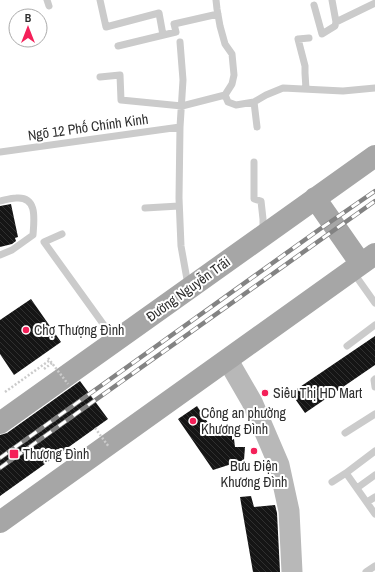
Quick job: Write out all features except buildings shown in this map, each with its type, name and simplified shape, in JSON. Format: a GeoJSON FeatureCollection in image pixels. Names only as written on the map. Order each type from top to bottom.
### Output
{"type":"FeatureCollection","features":[{"type":"Feature","properties":{"kind":"main road","name":"Đường Nguyễn Trãi"},"geometry":{"type":"LineString","coordinates":[[0,423],[375,156]]}},
{"type":"Feature","properties":{"kind":"main road"},"geometry":{"type":"LineString","coordinates":[[0,522],[362,263],[315,198]]}},
{"type":"Feature","properties":{"kind":"street"},"geometry":{"type":"LineString","coordinates":[[228,359],[252,402],[279,465],[290,511],[292,572]]}},
{"type":"Feature","properties":{"kind":"lane"},"geometry":{"type":"LineString","coordinates":[[100,0],[106,27],[159,13],[163,35]]}},
{"type":"Feature","properties":{"kind":"lane"},"geometry":{"type":"LineString","coordinates":[[100,77],[120,75],[121,100],[182,106],[225,95],[232,84],[234,74],[232,54],[225,44],[220,26],[216,0]]}},
{"type":"Feature","properties":{"kind":"lane"},"geometry":{"type":"LineString","coordinates":[[332,0],[336,22]]}},
{"type":"Feature","properties":{"kind":"lane"},"geometry":{"type":"LineString","coordinates":[[314,5],[322,34],[335,26],[336,22],[375,4]]}},
{"type":"Feature","properties":{"kind":"lane"},"geometry":{"type":"LineString","coordinates":[[118,46],[176,32],[174,24],[218,14]]}},
{"type":"Feature","properties":{"kind":"lane"},"geometry":{"type":"LineString","coordinates":[[306,89],[304,73],[305,66],[298,39],[310,38]]}},
{"type":"Feature","properties":{"kind":"lane"},"geometry":{"type":"LineString","coordinates":[[180,42],[183,80],[180,128],[179,206],[181,246],[188,289]]}},
{"type":"Feature","properties":{"kind":"lane"},"geometry":{"type":"LineString","coordinates":[[225,95],[228,102],[236,105],[254,102],[283,88],[343,91],[375,88]]}},
{"type":"Feature","properties":{"kind":"lane"},"geometry":{"type":"LineString","coordinates":[[254,102],[257,127]]}},
{"type":"Feature","properties":{"kind":"lane","name":"Ngõ 12 Phố Chính Kinh"},"geometry":{"type":"LineString","coordinates":[[0,152],[180,128]]}},
{"type":"Feature","properties":{"kind":"lane"},"geometry":{"type":"LineString","coordinates":[[254,162],[254,199],[261,201],[263,219],[262,236]]}},
{"type":"Feature","properties":{"kind":"lane"},"geometry":{"type":"LineString","coordinates":[[0,201],[17,198],[27,200],[32,206],[34,220],[33,235],[12,250],[0,255]]}},
{"type":"Feature","properties":{"kind":"lane"},"geometry":{"type":"LineString","coordinates":[[144,208],[179,206]]}},
{"type":"Feature","properties":{"kind":"lane"},"geometry":{"type":"LineString","coordinates":[[62,234],[44,242],[115,341]]}},
{"type":"Feature","properties":{"kind":"lane"},"geometry":{"type":"LineString","coordinates":[[362,263],[352,272],[375,303]]}},
{"type":"Feature","properties":{"kind":"lane"},"geometry":{"type":"LineString","coordinates":[[347,346],[375,325]]}},
{"type":"Feature","properties":{"kind":"lane"},"geometry":{"type":"LineString","coordinates":[[375,380],[375,387]]}},
{"type":"Feature","properties":{"kind":"lane"},"geometry":{"type":"LineString","coordinates":[[345,433],[375,414]]}},
{"type":"Feature","properties":{"kind":"lane"},"geometry":{"type":"LineString","coordinates":[[332,482],[375,451]]}},
{"type":"Feature","properties":{"kind":"lane"},"geometry":{"type":"LineString","coordinates":[[346,473],[375,514]]}},
{"type":"Feature","properties":{"kind":"lane"},"geometry":{"type":"LineString","coordinates":[[357,488],[375,475]]}},
{"type":"Feature","properties":{"kind":"lane"},"geometry":{"type":"LineString","coordinates":[[367,502],[375,497]]}},
{"type":"Feature","properties":{"kind":"lane"},"geometry":{"type":"LineString","coordinates":[[366,572],[375,566]]}},
{"type":"Feature","properties":{"kind":"path"},"geometry":{"type":"LineString","coordinates":[[49,359],[54,366]]}},
{"type":"Feature","properties":{"kind":"path"},"geometry":{"type":"LineString","coordinates":[[49,359],[68,384]]}},
{"type":"Feature","properties":{"kind":"path"},"geometry":{"type":"LineString","coordinates":[[5,392],[49,359]]}},
{"type":"Feature","properties":{"kind":"path"},"geometry":{"type":"LineString","coordinates":[[95,428],[109,447]]}},
{"type":"Feature","properties":{"kind":"railway"},"geometry":{"type":"LineString","coordinates":[[0,458],[375,191]]}},
{"type":"Feature","properties":{"kind":"railway"},"geometry":{"type":"LineString","coordinates":[[0,468],[375,201]]}},
{"type":"Feature","properties":{"kind":"place","name":"Chợ Thượng Đình"},"geometry":{"type":"Point","coordinates":[26,330]}},
{"type":"Feature","properties":{"kind":"place","name":"Siêu Thị HD Mart"},"geometry":{"type":"Point","coordinates":[265,393]}},
{"type":"Feature","properties":{"kind":"place","name":"Công an phường Khương Đình"},"geometry":{"type":"Point","coordinates":[193,421]}},
{"type":"Feature","properties":{"kind":"place","name":"Bưu Điện Khương Đình"},"geometry":{"type":"Point","coordinates":[254,451]}},
{"type":"Feature","properties":{"kind":"place","name":"Thượng Đình"},"geometry":{"type":"Point","coordinates":[14,454]}}]}
